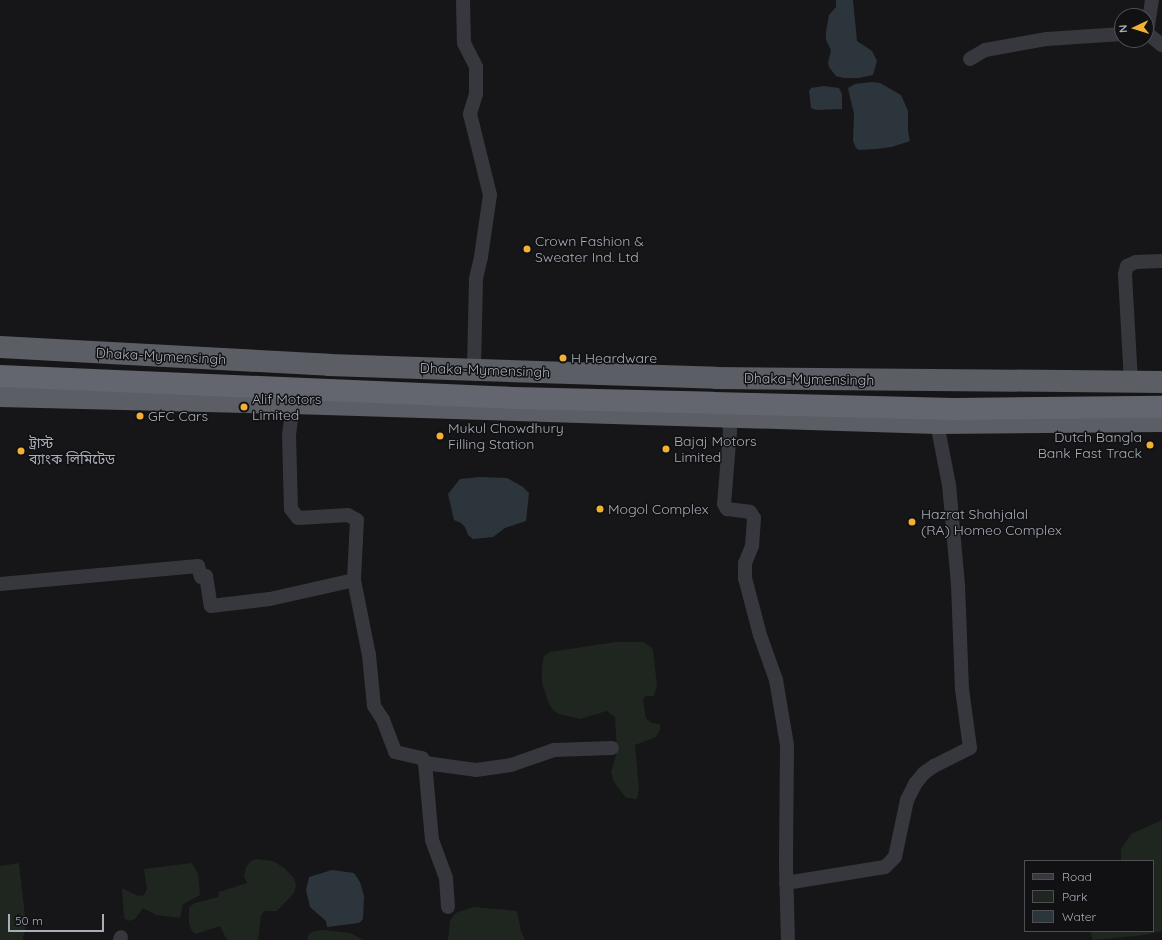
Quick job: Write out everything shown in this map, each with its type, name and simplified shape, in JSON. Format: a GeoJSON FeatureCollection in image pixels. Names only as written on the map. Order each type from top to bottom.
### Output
{"type":"FeatureCollection","features":[{"type":"Feature","properties":{"kind":"highway","name":"Dhaka-Mymensingh"},"geometry":{"type":"LineString","coordinates":[[0,347],[329,364],[716,378],[1162,382]]}},
{"type":"Feature","properties":{"kind":"highway"},"geometry":{"type":"LineString","coordinates":[[0,376],[313,390],[705,403],[954,409],[1162,407]]}},
{"type":"Feature","properties":{"kind":"highway"},"geometry":{"type":"LineString","coordinates":[[0,396],[293,403],[728,418],[937,423],[1162,421]]}},
{"type":"Feature","properties":{"kind":"street"},"geometry":{"type":"LineString","coordinates":[[463,0],[464,43],[476,67],[476,94],[470,114],[490,195],[481,257],[476,279],[474,369]]}},
{"type":"Feature","properties":{"kind":"street"},"geometry":{"type":"LineString","coordinates":[[970,59],[985,50],[1047,39],[1114,35]]}},
{"type":"Feature","properties":{"kind":"street"},"geometry":{"type":"LineString","coordinates":[[1131,382],[1125,274],[1127,266],[1136,262],[1162,261]]}},
{"type":"Feature","properties":{"kind":"street"},"geometry":{"type":"LineString","coordinates":[[293,403],[289,434],[291,509],[298,518],[348,515],[357,520],[354,580],[369,655],[374,706],[383,720],[395,752],[422,758],[425,763],[432,840],[446,878],[448,907]]}},
{"type":"Feature","properties":{"kind":"street"},"geometry":{"type":"LineString","coordinates":[[728,418],[730,431],[724,504],[727,509],[750,512],[754,518],[752,546],[745,564],[745,578],[760,635],[776,680],[787,745],[786,883],[788,940]]}},
{"type":"Feature","properties":{"kind":"street"},"geometry":{"type":"LineString","coordinates":[[786,883],[885,867],[895,857],[907,800],[915,784],[924,773],[934,766],[970,748],[962,689],[958,585],[949,485],[937,423]]}},
{"type":"Feature","properties":{"kind":"street"},"geometry":{"type":"LineString","coordinates":[[0,584],[198,566],[201,578],[206,576],[211,606],[270,599],[354,580]]}},
{"type":"Feature","properties":{"kind":"street"},"geometry":{"type":"LineString","coordinates":[[425,763],[476,770],[511,765],[554,750],[612,748]]}},
{"type":"Feature","properties":{"kind":"green space"},"geometry":{"type":"Polygon","coordinates":[[[616,642],[644,642],[653,649],[657,686],[654,696],[646,696],[643,700],[646,718],[651,723],[660,724],[660,730],[656,737],[635,745],[639,789],[637,799],[626,798],[614,782],[611,772],[617,751],[615,717],[607,711],[580,719],[559,714],[553,710],[548,702],[542,683],[542,665],[544,656],[550,652],[616,642]]]}},
{"type":"Feature","properties":{"kind":"green space"},"geometry":{"type":"Polygon","coordinates":[[[1162,820],[1162,931],[1145,935],[1093,940],[1090,932],[1154,932],[1154,860],[1121,860],[1121,849],[1131,834],[1162,820]]]}},
{"type":"Feature","properties":{"kind":"green space"},"geometry":{"type":"Polygon","coordinates":[[[257,859],[273,861],[283,867],[294,878],[296,885],[294,893],[277,911],[264,911],[261,916],[258,940],[227,940],[220,926],[196,934],[192,931],[189,924],[189,907],[195,903],[218,897],[219,892],[247,883],[244,876],[246,867],[251,861],[257,859]]]}},
{"type":"Feature","properties":{"kind":"green space"},"geometry":{"type":"Polygon","coordinates":[[[19,863],[26,925],[23,940],[0,940],[0,866],[19,863]]]}},
{"type":"Feature","properties":{"kind":"green space"},"geometry":{"type":"Polygon","coordinates":[[[192,863],[198,874],[200,895],[183,904],[180,918],[156,915],[143,908],[135,919],[128,921],[124,918],[122,888],[138,896],[144,895],[147,889],[144,869],[192,863]]]}},
{"type":"Feature","properties":{"kind":"green space"},"geometry":{"type":"Polygon","coordinates":[[[473,907],[517,911],[521,931],[525,940],[448,940],[450,920],[456,913],[473,907]]]}},
{"type":"Feature","properties":{"kind":"green space"},"geometry":{"type":"Polygon","coordinates":[[[323,930],[350,933],[364,940],[307,940],[308,935],[314,931],[323,930]]]}},
{"type":"Feature","properties":{"kind":"water"},"geometry":{"type":"Polygon","coordinates":[[[836,0],[853,0],[857,41],[872,51],[877,61],[873,75],[859,78],[844,78],[836,76],[829,67],[828,63],[831,50],[826,40],[826,32],[829,15],[836,7],[836,0]]]}},
{"type":"Feature","properties":{"kind":"water"},"geometry":{"type":"Polygon","coordinates":[[[872,82],[880,83],[901,95],[908,111],[908,131],[910,141],[892,147],[859,150],[856,148],[853,141],[854,114],[848,88],[855,84],[872,82]]]}},
{"type":"Feature","properties":{"kind":"water"},"geometry":{"type":"Polygon","coordinates":[[[824,86],[839,88],[842,94],[842,109],[816,110],[811,108],[809,91],[811,88],[824,86]]]}},
{"type":"Feature","properties":{"kind":"water"},"geometry":{"type":"Polygon","coordinates":[[[480,477],[507,478],[523,487],[529,493],[526,521],[505,528],[493,537],[473,539],[468,535],[465,527],[461,523],[454,520],[448,494],[460,479],[480,477]]]}},
{"type":"Feature","properties":{"kind":"water"},"geometry":{"type":"Polygon","coordinates":[[[332,870],[354,873],[360,882],[364,896],[363,919],[359,923],[327,927],[326,921],[310,907],[306,890],[309,877],[332,870]]]}},
{"type":"Feature","properties":{"kind":"place","name":"Crown Fashion & Sweater Ind. Ltd"},"geometry":{"type":"Point","coordinates":[527,249]}},
{"type":"Feature","properties":{"kind":"place","name":"H Heardware"},"geometry":{"type":"Point","coordinates":[563,358]}},
{"type":"Feature","properties":{"kind":"place","name":"Alif Motors Limited"},"geometry":{"type":"Point","coordinates":[244,407]}},
{"type":"Feature","properties":{"kind":"place","name":"GFC Cars"},"geometry":{"type":"Point","coordinates":[140,416]}},
{"type":"Feature","properties":{"kind":"place","name":"Mukul Chowdhury Filling Station"},"geometry":{"type":"Point","coordinates":[440,436]}},
{"type":"Feature","properties":{"kind":"place","name":"Dutch Bangla Bank Fast Track"},"geometry":{"type":"Point","coordinates":[1150,445]}},
{"type":"Feature","properties":{"kind":"place","name":"Bajaj Motors Limited"},"geometry":{"type":"Point","coordinates":[666,449]}},
{"type":"Feature","properties":{"kind":"place","name":"ট্রাস্ট ব্যাংক লিমিটেড"},"geometry":{"type":"Point","coordinates":[21,451]}},
{"type":"Feature","properties":{"kind":"place","name":"Mogol Complex"},"geometry":{"type":"Point","coordinates":[600,509]}},
{"type":"Feature","properties":{"kind":"place","name":"Hazrat Shahjalal (RA) Homeo Complex"},"geometry":{"type":"Point","coordinates":[912,522]}}]}
